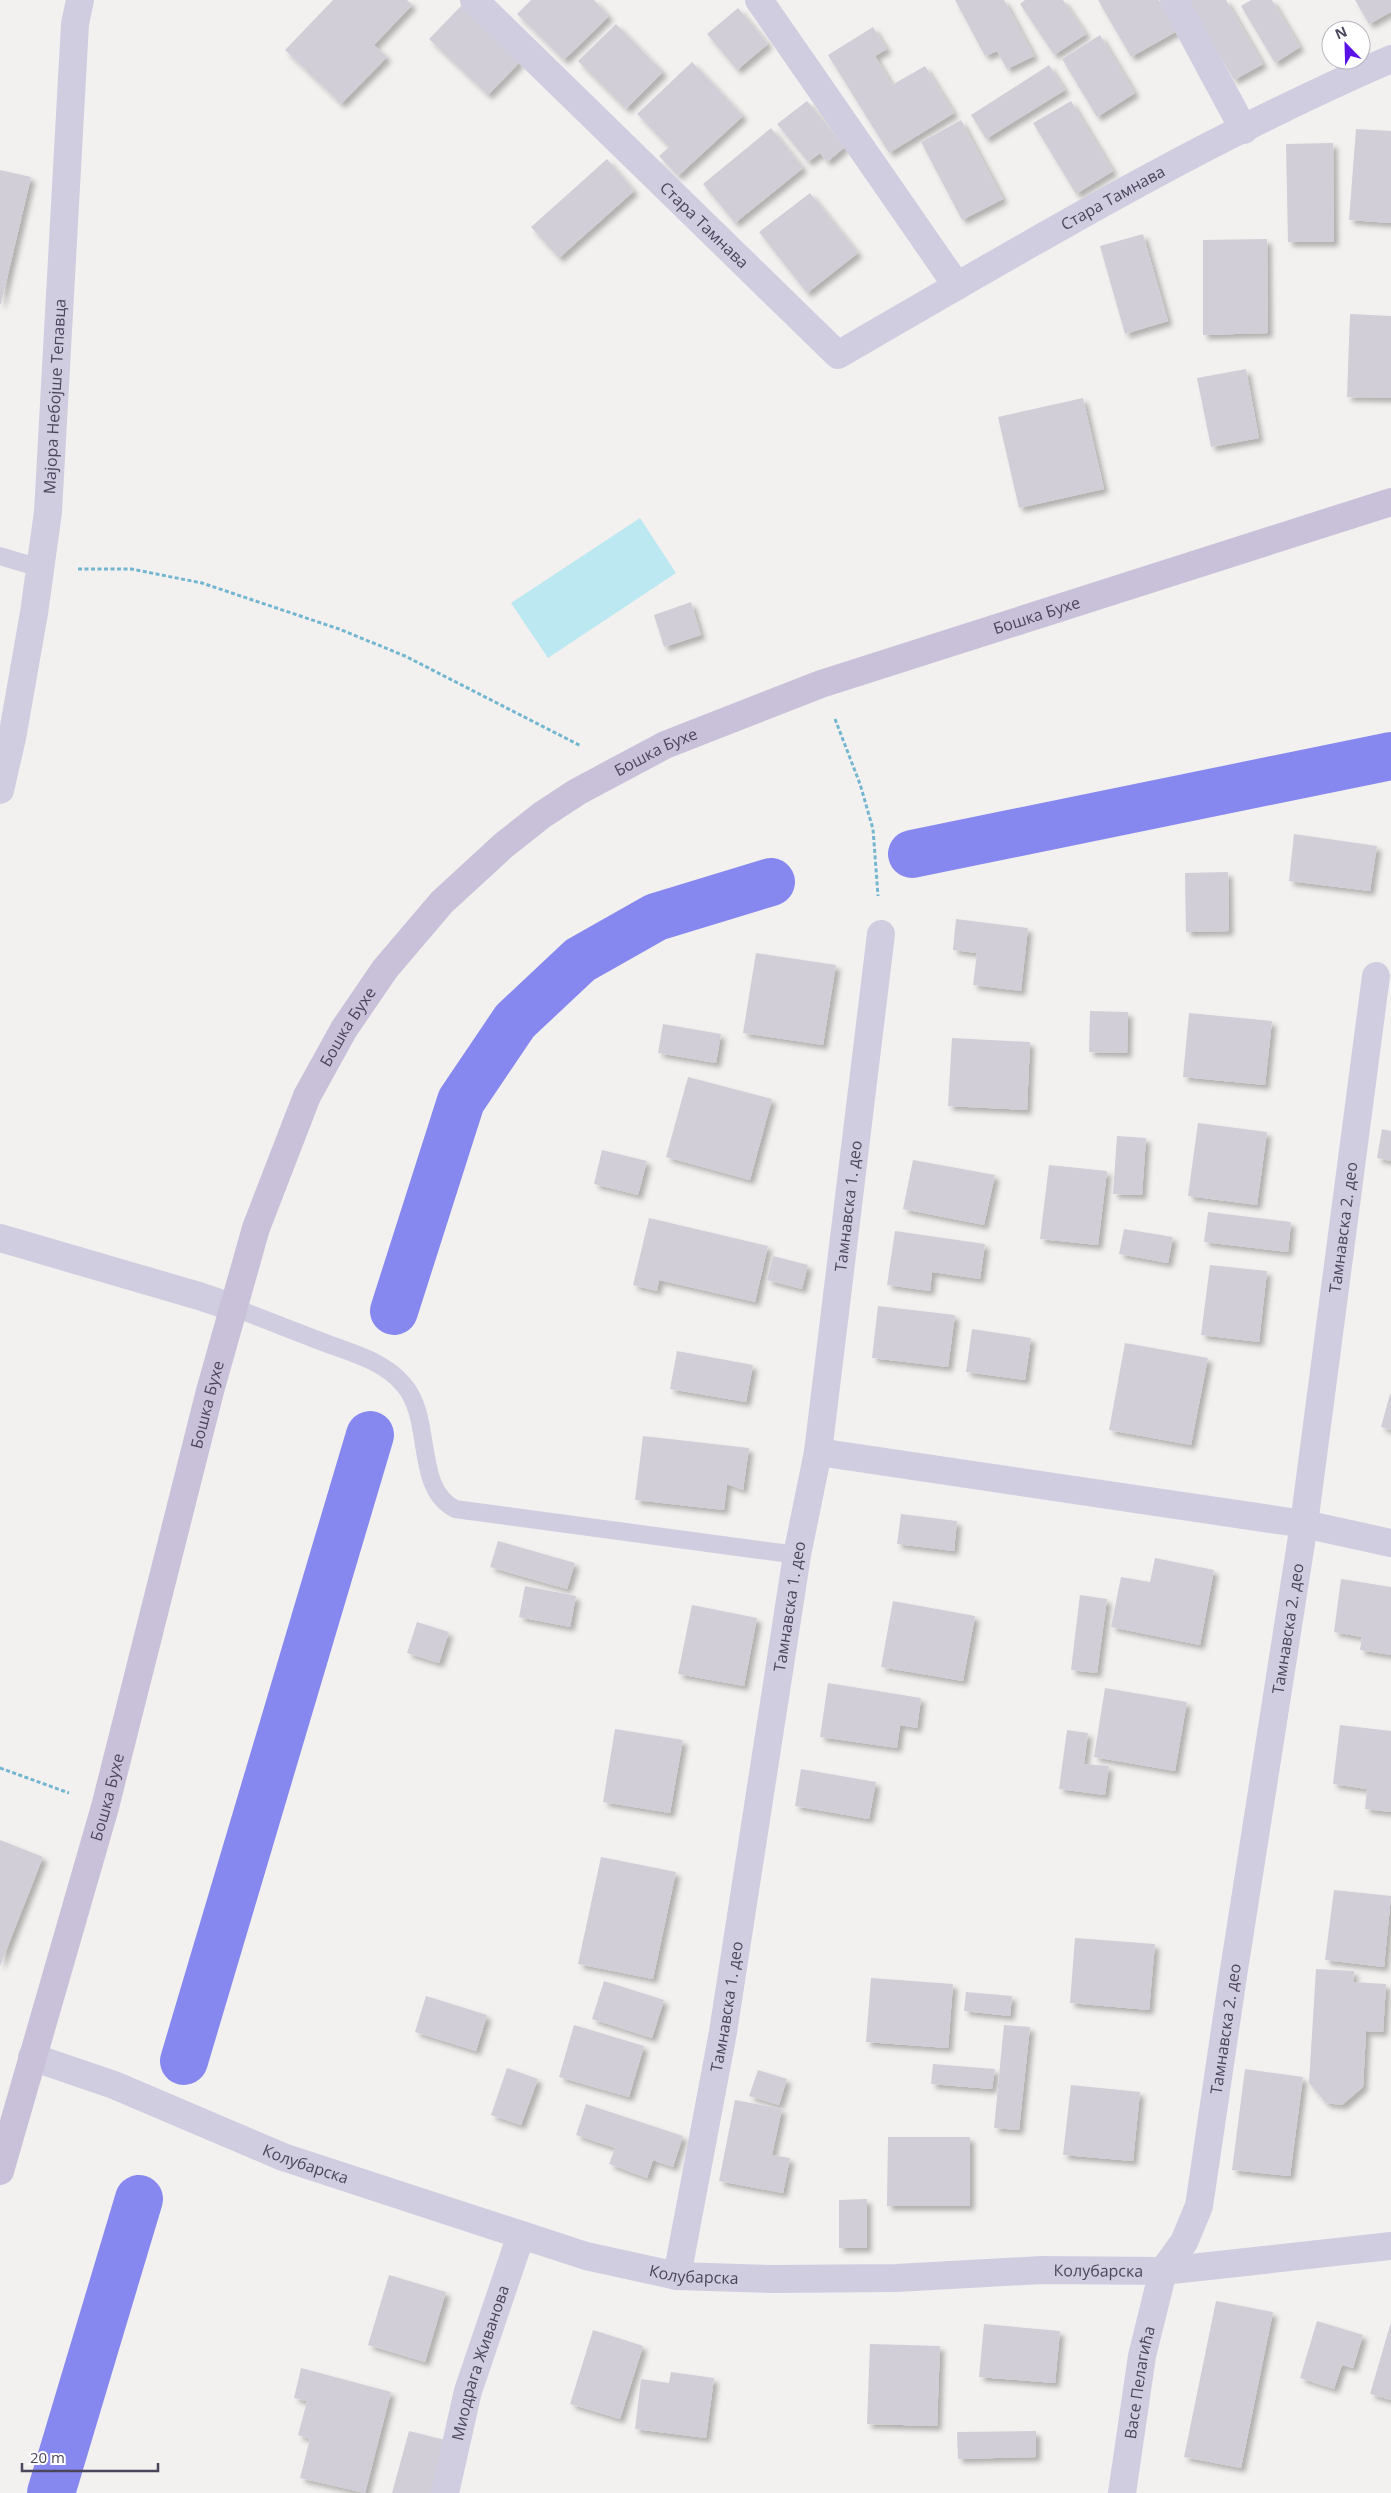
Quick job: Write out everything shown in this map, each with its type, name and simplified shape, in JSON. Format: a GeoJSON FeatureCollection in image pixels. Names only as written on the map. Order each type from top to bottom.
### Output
{"type":"FeatureCollection","features":[{"type":"Feature","properties":{"kind":"main road","name":"Бошка Бухе"},"geometry":{"type":"LineString","coordinates":[[0,2171],[104,1806],[210,1391],[235,1308],[256,1228],[307,1096],[344,1029],[386,969],[442,902],[504,845],[542,815],[622,766],[665,745],[821,684],[1391,502]]}},
{"type":"Feature","properties":{"kind":"street","name":"Мајора Небојше Тепавца"},"geometry":{"type":"LineString","coordinates":[[0,790],[12,738],[48,512],[74,34],[80,0]]}},
{"type":"Feature","properties":{"kind":"street","name":"Стара Тамнава"},"geometry":{"type":"LineString","coordinates":[[474,0],[838,355],[1098,204],[1322,89],[1391,60]]}},
{"type":"Feature","properties":{"kind":"street"},"geometry":{"type":"LineString","coordinates":[[759,0],[957,286]]}},
{"type":"Feature","properties":{"kind":"street"},"geometry":{"type":"LineString","coordinates":[[1174,0],[1244,130]]}},
{"type":"Feature","properties":{"kind":"street","name":"Тамнавска 1. део"},"geometry":{"type":"LineString","coordinates":[[677,2276],[723,2032],[797,1556],[818,1452],[881,934]]}},
{"type":"Feature","properties":{"kind":"street","name":"Тамнавска 2. део"},"geometry":{"type":"LineString","coordinates":[[1163,2271],[1184,2242],[1199,2206],[1232,1976],[1304,1524],[1376,976]]}},
{"type":"Feature","properties":{"kind":"street"},"geometry":{"type":"LineString","coordinates":[[0,1238],[235,1308]]}},
{"type":"Feature","properties":{"kind":"street"},"geometry":{"type":"LineString","coordinates":[[818,1452],[1304,1524],[1391,1543]]}},
{"type":"Feature","properties":{"kind":"street","name":"Колубарска"},"geometry":{"type":"LineString","coordinates":[[32,2057],[114,2085],[283,2157],[586,2256],[677,2276],[771,2279],[896,2278],[1042,2270],[1163,2271],[1391,2246]]}},
{"type":"Feature","properties":{"kind":"street","name":"Миодрага Живанова"},"geometry":{"type":"LineString","coordinates":[[445,2493],[468,2390],[521,2235]]}},
{"type":"Feature","properties":{"kind":"street","name":"Васе Пелагића"},"geometry":{"type":"LineString","coordinates":[[1122,2493],[1142,2356],[1163,2271]]}},
{"type":"Feature","properties":{"kind":"lane"},"geometry":{"type":"LineString","coordinates":[[0,556],[40,568]]}},
{"type":"Feature","properties":{"kind":"lane"},"geometry":{"type":"LineString","coordinates":[[235,1308],[371,1360],[402,1382],[411,1393],[418,1408],[433,1486],[445,1504],[454,1509],[797,1556]]}},
{"type":"Feature","properties":{"kind":"path"},"geometry":{"type":"LineString","coordinates":[[40,568],[131,569],[202,583],[312,620],[405,656],[506,709],[622,766]]}},
{"type":"Feature","properties":{"kind":"path"},"geometry":{"type":"LineString","coordinates":[[821,684],[860,784],[874,829],[881,934]]}},
{"type":"Feature","properties":{"kind":"path"},"geometry":{"type":"LineString","coordinates":[[0,1768],[104,1806]]}},
{"type":"Feature","properties":{"kind":"shaded area"},"geometry":{"type":"Polygon","coordinates":[[[640,518],[676,573],[548,658],[511,603],[640,518]]]}},
{"type":"Feature","properties":{"kind":"building"},"geometry":{"type":"Polygon","coordinates":[[[333,0],[407,0],[412,5],[374,45],[387,57],[341,104],[285,50],[333,0]]]}},
{"type":"Feature","properties":{"kind":"building"},"geometry":{"type":"Polygon","coordinates":[[[531,0],[594,0],[609,16],[564,60],[517,14],[531,0]]]}},
{"type":"Feature","properties":{"kind":"building"},"geometry":{"type":"Polygon","coordinates":[[[955,0],[1004,0],[1034,56],[1007,69],[997,51],[985,56],[955,0]]]}},
{"type":"Feature","properties":{"kind":"building"},"geometry":{"type":"Polygon","coordinates":[[[1025,0],[1063,0],[1086,34],[1054,55],[1020,4],[1025,0]]]}},
{"type":"Feature","properties":{"kind":"building"},"geometry":{"type":"Polygon","coordinates":[[[1098,0],[1159,0],[1177,31],[1131,57],[1098,0]]]}},
{"type":"Feature","properties":{"kind":"building"},"geometry":{"type":"Polygon","coordinates":[[[1187,0],[1226,0],[1263,64],[1234,80],[1187,0]]]}},
{"type":"Feature","properties":{"kind":"building"},"geometry":{"type":"Polygon","coordinates":[[[1251,0],[1272,0],[1300,47],[1275,63],[1241,6],[1251,0]]]}},
{"type":"Feature","properties":{"kind":"building"},"geometry":{"type":"Polygon","coordinates":[[[1355,0],[1391,0],[1391,12],[1371,23],[1371,20],[1367,20],[1355,0]]]}},
{"type":"Feature","properties":{"kind":"building"},"geometry":{"type":"Polygon","coordinates":[[[461,6],[520,62],[488,95],[429,39],[461,6]]]}},
{"type":"Feature","properties":{"kind":"building"},"geometry":{"type":"Polygon","coordinates":[[[738,8],[768,44],[737,70],[707,34],[738,8]]]}},
{"type":"Feature","properties":{"kind":"building"},"geometry":{"type":"Polygon","coordinates":[[[616,24],[663,72],[626,109],[578,61],[616,24]]]}},
{"type":"Feature","properties":{"kind":"building"},"geometry":{"type":"Polygon","coordinates":[[[873,27],[887,49],[875,56],[892,85],[925,66],[954,113],[889,153],[828,55],[873,27]]]}},
{"type":"Feature","properties":{"kind":"building"},"geometry":{"type":"Polygon","coordinates":[[[1100,35],[1135,93],[1097,117],[1062,59],[1100,35]]]}},
{"type":"Feature","properties":{"kind":"building"},"geometry":{"type":"Polygon","coordinates":[[[692,62],[743,116],[678,176],[659,156],[669,147],[637,114],[692,62]]]}},
{"type":"Feature","properties":{"kind":"building"},"geometry":{"type":"Polygon","coordinates":[[[1049,65],[1065,90],[986,139],[971,115],[1049,65]]]}},
{"type":"Feature","properties":{"kind":"building"},"geometry":{"type":"Polygon","coordinates":[[[807,101],[845,147],[827,162],[820,153],[808,162],[777,124],[807,101]]]}},
{"type":"Feature","properties":{"kind":"building"},"geometry":{"type":"Polygon","coordinates":[[[1071,101],[1113,171],[1076,194],[1033,123],[1071,101]]]}},
{"type":"Feature","properties":{"kind":"building"},"geometry":{"type":"Polygon","coordinates":[[[961,120],[1003,199],[962,220],[921,142],[961,120]]]}},
{"type":"Feature","properties":{"kind":"building"},"geometry":{"type":"Polygon","coordinates":[[[771,128],[803,168],[735,223],[703,184],[771,128]]]}},
{"type":"Feature","properties":{"kind":"building"},"geometry":{"type":"Polygon","coordinates":[[[1356,129],[1391,131],[1391,223],[1349,220],[1356,129]]]}},
{"type":"Feature","properties":{"kind":"building"},"geometry":{"type":"Polygon","coordinates":[[[1333,143],[1334,242],[1288,242],[1286,144],[1333,143]]]}},
{"type":"Feature","properties":{"kind":"building"},"geometry":{"type":"Polygon","coordinates":[[[607,159],[634,191],[559,258],[531,227],[607,159]]]}},
{"type":"Feature","properties":{"kind":"building"},"geometry":{"type":"Polygon","coordinates":[[[0,170],[31,177],[1,304],[0,304],[0,170]]]}},
{"type":"Feature","properties":{"kind":"building"},"geometry":{"type":"Polygon","coordinates":[[[810,193],[858,253],[807,293],[759,232],[810,193]]]}},
{"type":"Feature","properties":{"kind":"building"},"geometry":{"type":"Polygon","coordinates":[[[1143,234],[1168,321],[1125,334],[1100,246],[1143,234]]]}},
{"type":"Feature","properties":{"kind":"building"},"geometry":{"type":"Polygon","coordinates":[[[1267,239],[1268,333],[1203,335],[1203,240],[1267,239]]]}},
{"type":"Feature","properties":{"kind":"building"},"geometry":{"type":"Polygon","coordinates":[[[1350,314],[1391,316],[1391,398],[1347,397],[1350,314]]]}},
{"type":"Feature","properties":{"kind":"building"},"geometry":{"type":"Polygon","coordinates":[[[1246,369],[1259,438],[1211,447],[1197,378],[1246,369]]]}},
{"type":"Feature","properties":{"kind":"building"},"geometry":{"type":"Polygon","coordinates":[[[1083,398],[1104,489],[1019,508],[998,417],[1083,398]]]}},
{"type":"Feature","properties":{"kind":"building"},"geometry":{"type":"Polygon","coordinates":[[[691,602],[701,635],[664,647],[654,615],[691,602]]]}},
{"type":"Feature","properties":{"kind":"building"},"geometry":{"type":"Polygon","coordinates":[[[1294,834],[1377,846],[1370,891],[1289,881],[1294,834]]]}},
{"type":"Feature","properties":{"kind":"building"},"geometry":{"type":"Polygon","coordinates":[[[1228,872],[1229,931],[1186,932],[1185,873],[1228,872]]]}},
{"type":"Feature","properties":{"kind":"building"},"geometry":{"type":"Polygon","coordinates":[[[956,919],[1028,928],[1021,991],[973,985],[977,953],[953,950],[956,919]]]}},
{"type":"Feature","properties":{"kind":"building"},"geometry":{"type":"Polygon","coordinates":[[[756,953],[836,965],[823,1045],[743,1033],[756,953]]]}},
{"type":"Feature","properties":{"kind":"building"},"geometry":{"type":"Polygon","coordinates":[[[1090,1011],[1128,1012],[1127,1053],[1089,1052],[1090,1011]]]}},
{"type":"Feature","properties":{"kind":"building"},"geometry":{"type":"Polygon","coordinates":[[[1189,1013],[1272,1021],[1265,1085],[1183,1077],[1189,1013]]]}},
{"type":"Feature","properties":{"kind":"building"},"geometry":{"type":"Polygon","coordinates":[[[663,1024],[721,1034],[716,1063],[658,1053],[663,1024]]]}},
{"type":"Feature","properties":{"kind":"building"},"geometry":{"type":"Polygon","coordinates":[[[952,1038],[1030,1042],[1027,1110],[948,1106],[952,1038]]]}},
{"type":"Feature","properties":{"kind":"building"},"geometry":{"type":"Polygon","coordinates":[[[688,1077],[772,1099],[750,1180],[666,1157],[688,1077]]]}},
{"type":"Feature","properties":{"kind":"building"},"geometry":{"type":"Polygon","coordinates":[[[1198,1123],[1267,1132],[1257,1205],[1188,1196],[1198,1123]]]}},
{"type":"Feature","properties":{"kind":"building"},"geometry":{"type":"Polygon","coordinates":[[[1382,1129],[1391,1131],[1391,1161],[1377,1158],[1382,1129]]]}},
{"type":"Feature","properties":{"kind":"building"},"geometry":{"type":"Polygon","coordinates":[[[1117,1136],[1146,1138],[1142,1195],[1113,1194],[1117,1136]]]}},
{"type":"Feature","properties":{"kind":"building"},"geometry":{"type":"Polygon","coordinates":[[[602,1150],[647,1161],[638,1195],[594,1184],[602,1150]]]}},
{"type":"Feature","properties":{"kind":"building"},"geometry":{"type":"Polygon","coordinates":[[[913,1160],[995,1175],[984,1225],[903,1209],[913,1160]]]}},
{"type":"Feature","properties":{"kind":"building"},"geometry":{"type":"Polygon","coordinates":[[[1049,1165],[1107,1171],[1098,1245],[1040,1239],[1049,1165]]]}},
{"type":"Feature","properties":{"kind":"building"},"geometry":{"type":"Polygon","coordinates":[[[1208,1212],[1291,1222],[1288,1252],[1204,1242],[1208,1212]]]}},
{"type":"Feature","properties":{"kind":"building"},"geometry":{"type":"Polygon","coordinates":[[[649,1218],[768,1246],[755,1302],[659,1280],[657,1291],[633,1285],[649,1218]]]}},
{"type":"Feature","properties":{"kind":"building"},"geometry":{"type":"Polygon","coordinates":[[[1124,1229],[1173,1237],[1168,1263],[1119,1254],[1124,1229]]]}},
{"type":"Feature","properties":{"kind":"building"},"geometry":{"type":"Polygon","coordinates":[[[895,1231],[985,1244],[980,1279],[932,1272],[930,1291],[887,1285],[895,1231]]]}},
{"type":"Feature","properties":{"kind":"building"},"geometry":{"type":"Polygon","coordinates":[[[773,1256],[808,1265],[802,1289],[767,1280],[773,1256]]]}},
{"type":"Feature","properties":{"kind":"building"},"geometry":{"type":"Polygon","coordinates":[[[1210,1265],[1267,1271],[1259,1342],[1201,1335],[1210,1265]]]}},
{"type":"Feature","properties":{"kind":"building"},"geometry":{"type":"Polygon","coordinates":[[[878,1306],[955,1315],[948,1367],[872,1358],[878,1306]]]}},
{"type":"Feature","properties":{"kind":"building"},"geometry":{"type":"Polygon","coordinates":[[[972,1329],[1031,1338],[1025,1380],[966,1372],[972,1329]]]}},
{"type":"Feature","properties":{"kind":"building"},"geometry":{"type":"Polygon","coordinates":[[[1125,1343],[1208,1358],[1191,1445],[1109,1430],[1125,1343]]]}},
{"type":"Feature","properties":{"kind":"building"},"geometry":{"type":"Polygon","coordinates":[[[677,1351],[753,1365],[746,1402],[670,1389],[677,1351]]]}},
{"type":"Feature","properties":{"kind":"building"},"geometry":{"type":"Polygon","coordinates":[[[1391,1394],[1391,1430],[1381,1427],[1391,1394]]]}},
{"type":"Feature","properties":{"kind":"building"},"geometry":{"type":"Polygon","coordinates":[[[643,1436],[749,1448],[743,1490],[727,1484],[724,1510],[635,1500],[643,1436]]]}},
{"type":"Feature","properties":{"kind":"building"},"geometry":{"type":"Polygon","coordinates":[[[901,1514],[957,1521],[954,1551],[897,1544],[901,1514]]]}},
{"type":"Feature","properties":{"kind":"building"},"geometry":{"type":"Polygon","coordinates":[[[498,1541],[575,1563],[567,1589],[490,1567],[498,1541]]]}},
{"type":"Feature","properties":{"kind":"building"},"geometry":{"type":"Polygon","coordinates":[[[1155,1558],[1214,1570],[1200,1645],[1111,1627],[1121,1577],[1150,1582],[1155,1558]]]}},
{"type":"Feature","properties":{"kind":"building"},"geometry":{"type":"Polygon","coordinates":[[[1341,1579],[1391,1587],[1391,1655],[1360,1650],[1362,1637],[1334,1632],[1341,1579]]]}},
{"type":"Feature","properties":{"kind":"building"},"geometry":{"type":"Polygon","coordinates":[[[525,1586],[576,1596],[570,1627],[519,1617],[525,1586]]]}},
{"type":"Feature","properties":{"kind":"building"},"geometry":{"type":"Polygon","coordinates":[[[1080,1595],[1107,1599],[1097,1673],[1071,1670],[1080,1595]]]}},
{"type":"Feature","properties":{"kind":"building"},"geometry":{"type":"Polygon","coordinates":[[[893,1601],[975,1616],[963,1681],[881,1667],[893,1601]]]}},
{"type":"Feature","properties":{"kind":"building"},"geometry":{"type":"Polygon","coordinates":[[[692,1605],[757,1618],[744,1686],[678,1674],[692,1605]]]}},
{"type":"Feature","properties":{"kind":"building"},"geometry":{"type":"Polygon","coordinates":[[[417,1622],[449,1632],[439,1663],[407,1653],[417,1622]]]}},
{"type":"Feature","properties":{"kind":"building"},"geometry":{"type":"Polygon","coordinates":[[[828,1683],[921,1698],[917,1728],[900,1725],[897,1748],[820,1737],[828,1683]]]}},
{"type":"Feature","properties":{"kind":"building"},"geometry":{"type":"Polygon","coordinates":[[[1105,1688],[1187,1702],[1175,1771],[1094,1757],[1105,1688]]]}},
{"type":"Feature","properties":{"kind":"building"},"geometry":{"type":"Polygon","coordinates":[[[1340,1725],[1391,1731],[1391,1812],[1365,1809],[1367,1789],[1333,1784],[1340,1725]]]}},
{"type":"Feature","properties":{"kind":"building"},"geometry":{"type":"Polygon","coordinates":[[[615,1729],[683,1740],[670,1813],[603,1802],[615,1729]]]}},
{"type":"Feature","properties":{"kind":"building"},"geometry":{"type":"Polygon","coordinates":[[[1067,1730],[1088,1733],[1084,1764],[1109,1766],[1105,1795],[1059,1789],[1067,1730]]]}},
{"type":"Feature","properties":{"kind":"building"},"geometry":{"type":"Polygon","coordinates":[[[801,1769],[876,1782],[869,1819],[795,1806],[801,1769]]]}},
{"type":"Feature","properties":{"kind":"building"},"geometry":{"type":"Polygon","coordinates":[[[0,1840],[43,1857],[0,1966],[0,1840]]]}},
{"type":"Feature","properties":{"kind":"building"},"geometry":{"type":"Polygon","coordinates":[[[601,1857],[676,1872],[653,1979],[578,1964],[601,1857]]]}},
{"type":"Feature","properties":{"kind":"building"},"geometry":{"type":"Polygon","coordinates":[[[1334,1890],[1391,1896],[1384,1967],[1325,1960],[1334,1890]]]}},
{"type":"Feature","properties":{"kind":"building"},"geometry":{"type":"Polygon","coordinates":[[[1075,1938],[1155,1944],[1149,2010],[1070,2003],[1075,1938]]]}},
{"type":"Feature","properties":{"kind":"building"},"geometry":{"type":"Polygon","coordinates":[[[1316,1969],[1354,1971],[1353,1982],[1386,1984],[1383,2032],[1366,2031],[1363,2087],[1342,2105],[1326,2103],[1309,2083],[1316,1969]]]}},
{"type":"Feature","properties":{"kind":"building"},"geometry":{"type":"Polygon","coordinates":[[[871,1978],[953,1984],[948,2048],[866,2042],[871,1978]]]}},
{"type":"Feature","properties":{"kind":"building"},"geometry":{"type":"Polygon","coordinates":[[[604,1981],[664,2000],[652,2038],[592,2019],[604,1981]]]}},
{"type":"Feature","properties":{"kind":"building"},"geometry":{"type":"Polygon","coordinates":[[[966,1992],[1012,1996],[1010,2016],[964,2011],[966,1992]]]}},
{"type":"Feature","properties":{"kind":"building"},"geometry":{"type":"Polygon","coordinates":[[[426,1996],[487,2015],[476,2051],[415,2032],[426,1996]]]}},
{"type":"Feature","properties":{"kind":"building"},"geometry":{"type":"Polygon","coordinates":[[[574,2025],[644,2046],[629,2097],[559,2077],[574,2025]]]}},
{"type":"Feature","properties":{"kind":"building"},"geometry":{"type":"Polygon","coordinates":[[[1004,2025],[1030,2027],[1019,2130],[994,2128],[1004,2025]]]}},
{"type":"Feature","properties":{"kind":"building"},"geometry":{"type":"Polygon","coordinates":[[[933,2064],[995,2069],[992,2089],[931,2084],[933,2064]]]}},
{"type":"Feature","properties":{"kind":"building"},"geometry":{"type":"Polygon","coordinates":[[[507,2068],[538,2079],[521,2125],[491,2115],[507,2068]]]}},
{"type":"Feature","properties":{"kind":"building"},"geometry":{"type":"Polygon","coordinates":[[[1245,2069],[1303,2077],[1290,2176],[1232,2170],[1245,2069]]]}},
{"type":"Feature","properties":{"kind":"building"},"geometry":{"type":"Polygon","coordinates":[[[758,2070],[787,2079],[779,2105],[749,2096],[758,2070]]]}},
{"type":"Feature","properties":{"kind":"building"},"geometry":{"type":"Polygon","coordinates":[[[1071,2085],[1140,2092],[1133,2161],[1063,2155],[1071,2085]]]}},
{"type":"Feature","properties":{"kind":"building"},"geometry":{"type":"Polygon","coordinates":[[[735,2100],[782,2109],[772,2155],[790,2158],[783,2193],[719,2181],[735,2100]]]}},
{"type":"Feature","properties":{"kind":"building"},"geometry":{"type":"Polygon","coordinates":[[[586,2104],[683,2136],[673,2167],[653,2160],[647,2178],[609,2164],[615,2148],[576,2135],[586,2104]]]}},
{"type":"Feature","properties":{"kind":"building"},"geometry":{"type":"Polygon","coordinates":[[[888,2137],[970,2137],[970,2206],[887,2206],[888,2137]]]}},
{"type":"Feature","properties":{"kind":"building"},"geometry":{"type":"Polygon","coordinates":[[[867,2199],[867,2248],[839,2248],[839,2200],[867,2199]]]}},
{"type":"Feature","properties":{"kind":"building"},"geometry":{"type":"Polygon","coordinates":[[[389,2275],[446,2292],[425,2362],[368,2345],[389,2275]]]}},
{"type":"Feature","properties":{"kind":"building"},"geometry":{"type":"Polygon","coordinates":[[[1216,2301],[1273,2312],[1241,2468],[1184,2457],[1216,2301]]]}},
{"type":"Feature","properties":{"kind":"building"},"geometry":{"type":"Polygon","coordinates":[[[1317,2321],[1363,2335],[1353,2368],[1342,2365],[1334,2389],[1300,2378],[1317,2321]]]}},
{"type":"Feature","properties":{"kind":"building"},"geometry":{"type":"Polygon","coordinates":[[[1391,2322],[1391,2400],[1370,2394],[1391,2322]]]}},
{"type":"Feature","properties":{"kind":"building"},"geometry":{"type":"Polygon","coordinates":[[[984,2324],[1060,2331],[1055,2383],[979,2377],[984,2324]]]}},
{"type":"Feature","properties":{"kind":"building"},"geometry":{"type":"Polygon","coordinates":[[[593,2330],[643,2346],[620,2419],[570,2404],[593,2330]]]}},
{"type":"Feature","properties":{"kind":"building"},"geometry":{"type":"Polygon","coordinates":[[[870,2344],[940,2346],[937,2426],[867,2424],[870,2344]]]}},
{"type":"Feature","properties":{"kind":"building"},"geometry":{"type":"Polygon","coordinates":[[[301,2368],[391,2392],[365,2493],[300,2478],[310,2439],[298,2435],[307,2401],[294,2398],[301,2368]]]}},
{"type":"Feature","properties":{"kind":"building"},"geometry":{"type":"Polygon","coordinates":[[[671,2372],[714,2378],[706,2438],[635,2429],[641,2379],[669,2383],[671,2372]]]}},
{"type":"Feature","properties":{"kind":"building"},"geometry":{"type":"Polygon","coordinates":[[[409,2431],[445,2440],[431,2493],[392,2493],[409,2431]]]}},
{"type":"Feature","properties":{"kind":"building"},"geometry":{"type":"Polygon","coordinates":[[[1036,2431],[1036,2457],[958,2459],[957,2432],[1036,2431]]]}},
{"type":"Feature","properties":{"kind":"waterway"},"geometry":{"type":"LineString","coordinates":[[912,854],[1391,756]]}},
{"type":"Feature","properties":{"kind":"waterway"},"geometry":{"type":"LineString","coordinates":[[394,1311],[461,1101],[515,1021],[580,960],[656,917],[771,882]]}},
{"type":"Feature","properties":{"kind":"waterway"},"geometry":{"type":"LineString","coordinates":[[184,2061],[370,1435]]}},
{"type":"Feature","properties":{"kind":"waterway"},"geometry":{"type":"LineString","coordinates":[[51,2493],[139,2199]]}}]}
